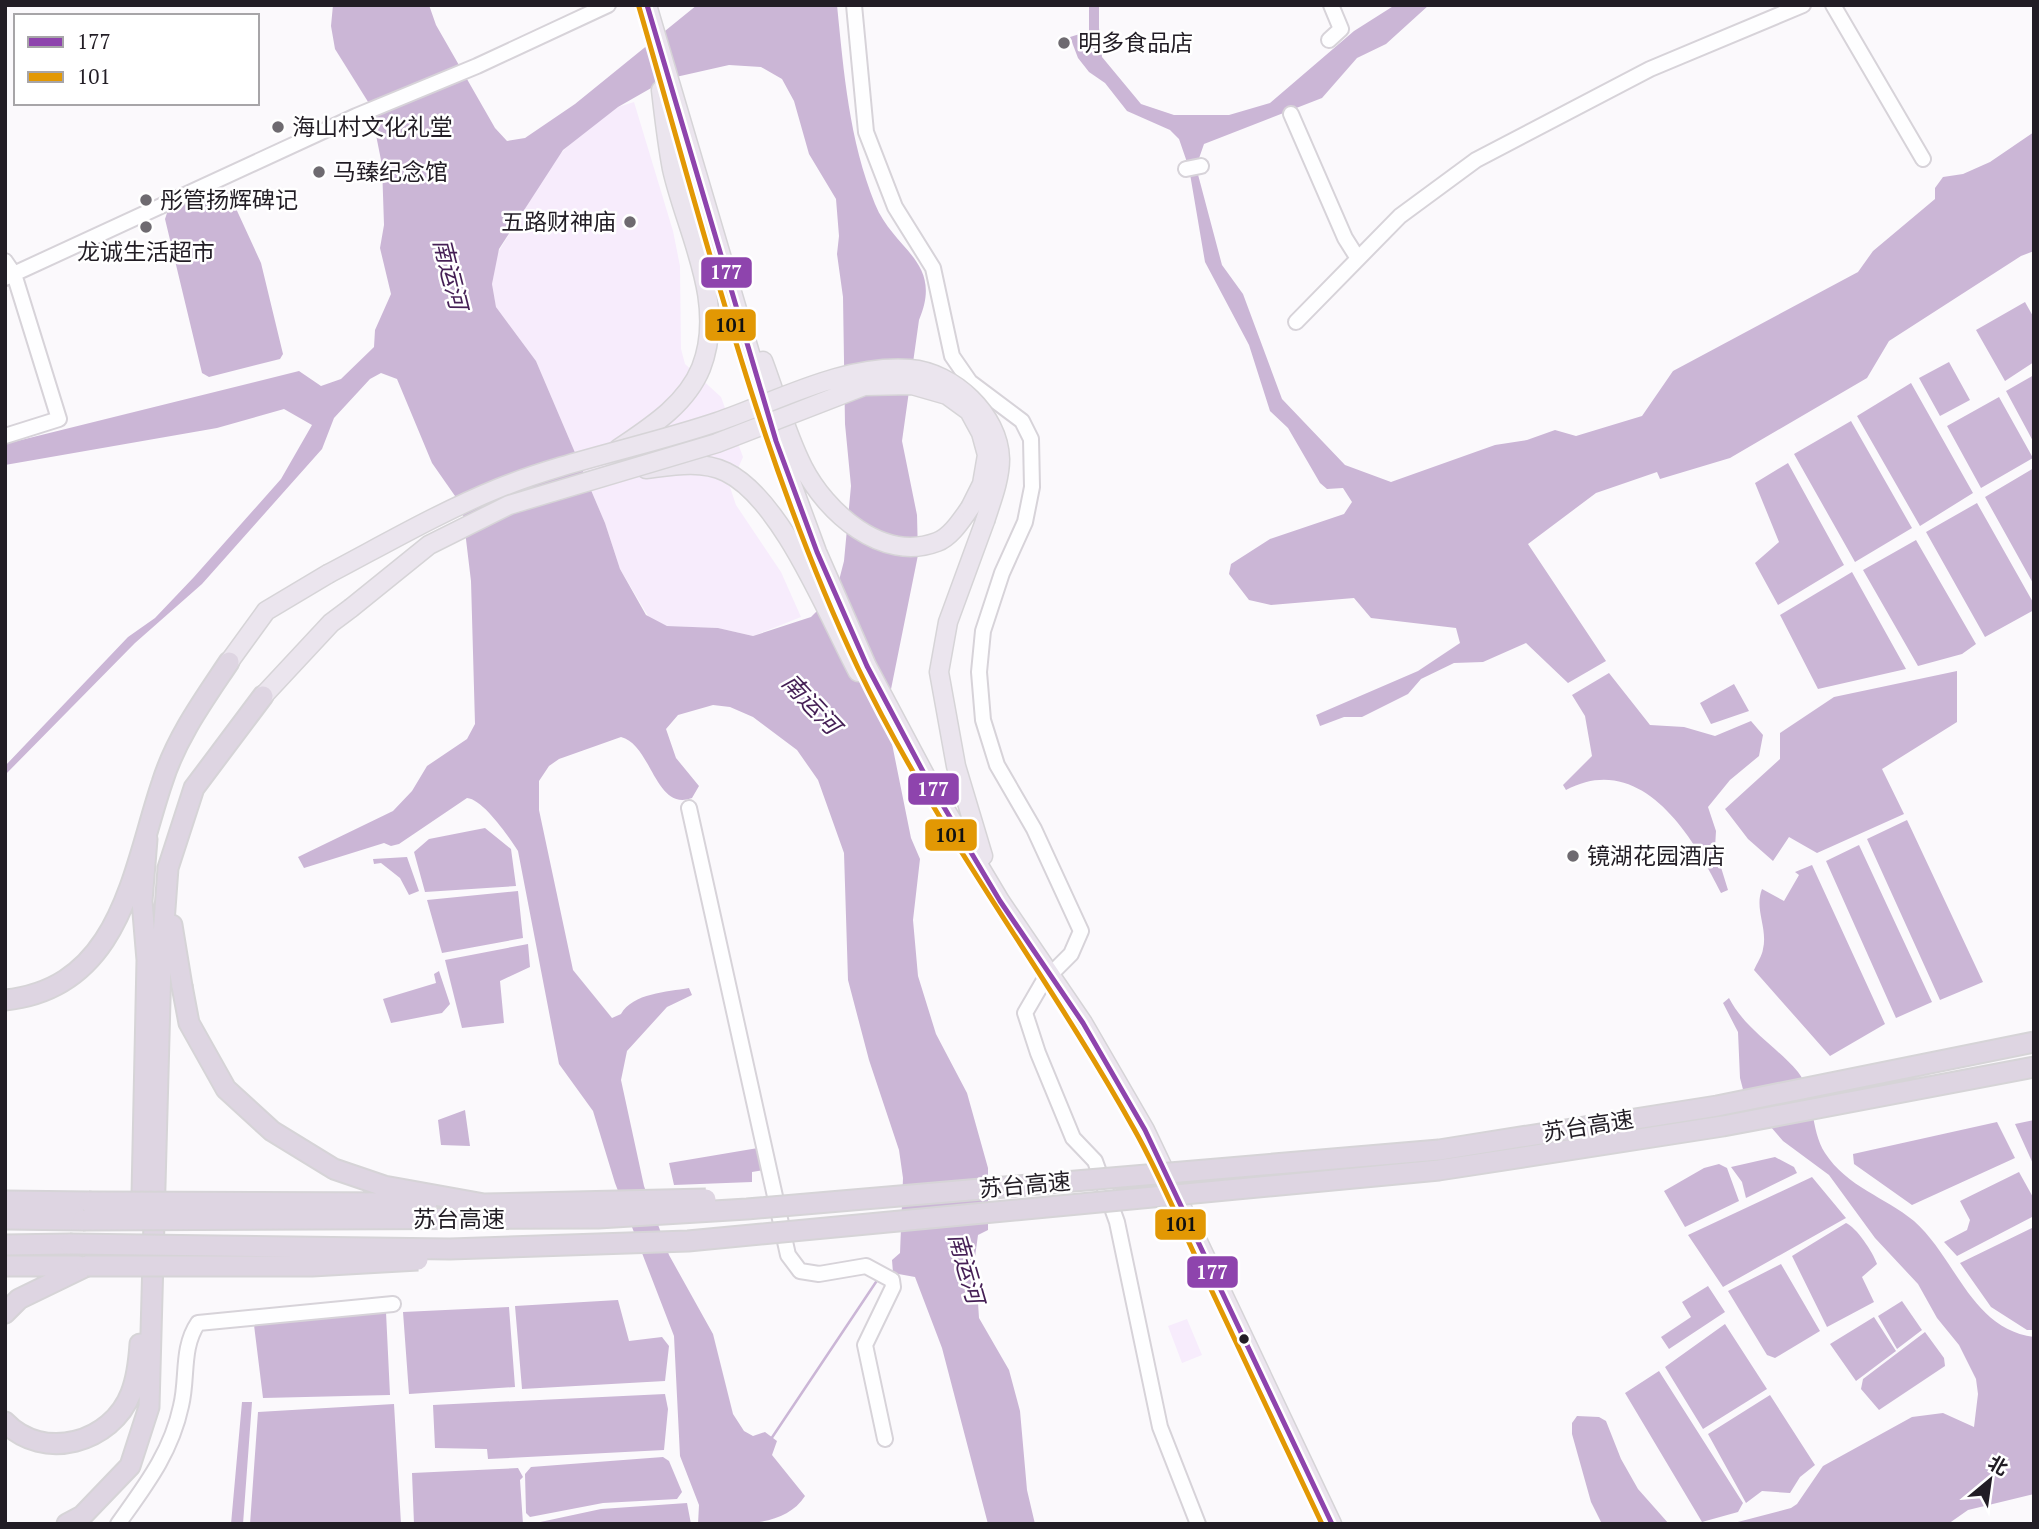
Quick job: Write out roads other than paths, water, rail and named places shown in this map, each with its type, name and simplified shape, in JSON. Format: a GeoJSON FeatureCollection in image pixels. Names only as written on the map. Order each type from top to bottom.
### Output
{"type":"FeatureCollection","features":[{"type":"Feature","properties":{"kind":"highway"},"geometry":{"type":"LineString","coordinates":[[5,1422],[33,1442],[65,1445],[94,1436],[115,1418],[131,1394],[139,1355],[147,960],[142,901],[148,839],[161,784],[182,732],[229,662]]}},
{"type":"Feature","properties":{"kind":"highway"},"geometry":{"type":"LineString","coordinates":[[67,1524],[82,1516],[130,1466],[149,1407],[161,976],[168,868],[194,788],[263,696]]}},
{"type":"Feature","properties":{"kind":"highway"},"geometry":{"type":"LineString","coordinates":[[5,1000],[55,986],[89,964],[112,929],[148,839]]}},
{"type":"Feature","properties":{"kind":"highway"},"geometry":{"type":"LineString","coordinates":[[166,889],[189,1023],[226,1089],[272,1131],[334,1169],[384,1186],[484,1203]]}},
{"type":"Feature","properties":{"kind":"highway","name":"苏台高速"},"geometry":{"type":"LineString","coordinates":[[5,1219],[86,1211],[598,1218],[910,1195],[1439,1150],[1717,1106],[2034,1042]]}},
{"type":"Feature","properties":{"kind":"highway","name":"苏台高速"},"geometry":{"type":"LineString","coordinates":[[5,1245],[450,1249],[688,1241],[1439,1170],[1723,1126],[2034,1067]]}},
{"type":"Feature","properties":{"kind":"highway"},"geometry":{"type":"LineString","coordinates":[[5,1201],[86,1211],[910,1195]]}},
{"type":"Feature","properties":{"kind":"highway"},"geometry":{"type":"LineString","coordinates":[[5,1266],[312,1266],[458,1259],[688,1241]]}},
{"type":"Feature","properties":{"kind":"highway"},"geometry":{"type":"LineString","coordinates":[[5,1313],[19,1299],[87,1266]]}},
{"type":"Feature","properties":{"kind":"main road"},"geometry":{"type":"LineString","coordinates":[[636,5],[651,39]]}},
{"type":"Feature","properties":{"kind":"main road"},"geometry":{"type":"LineString","coordinates":[[647,5],[651,39],[663,85],[764,444],[806,555],[858,672]]}},
{"type":"Feature","properties":{"kind":"main road"},"geometry":{"type":"LineString","coordinates":[[263,696],[331,623],[429,545],[509,505],[717,443],[864,386],[912,385],[947,396],[969,411],[981,433],[987,455],[982,484],[970,508],[939,542],[911,547],[888,543],[858,531],[833,509],[803,468],[714,232],[663,85]]}},
{"type":"Feature","properties":{"kind":"main road"},"geometry":{"type":"LineString","coordinates":[[612,454],[666,416],[701,368],[708,327],[708,293],[672,169],[663,85]]}},
{"type":"Feature","properties":{"kind":"main road"},"geometry":{"type":"LineString","coordinates":[[714,232],[776,441],[817,552],[867,666],[900,728],[1136,1136],[1320,1524]]}},
{"type":"Feature","properties":{"kind":"main road"},"geometry":{"type":"LineString","coordinates":[[229,662],[266,611],[419,525],[500,488],[715,423],[861,370],[912,368],[949,382],[978,405],[994,430],[1000,459],[985,521],[948,622],[939,672],[956,766],[973,830],[1000,901]]}},
{"type":"Feature","properties":{"kind":"main road"},"geometry":{"type":"LineString","coordinates":[[616,473],[690,464],[724,471],[753,489],[777,517],[918,785],[992,907],[1083,1023],[1145,1130],[1332,1524]]}},
{"type":"Feature","properties":{"kind":"street"},"geometry":{"type":"LineString","coordinates":[[10,276],[356,116],[477,66],[608,5]]}},
{"type":"Feature","properties":{"kind":"street"},"geometry":{"type":"LineString","coordinates":[[854,5],[866,132],[895,207],[933,268],[952,356],[970,382],[1022,421],[1031,439],[1032,487],[1025,522],[1002,573],[983,631],[979,672],[983,720],[997,765],[1034,829],[1081,930],[1071,954],[1047,979],[1026,1013],[1038,1053],[1073,1138],[1095,1161],[1117,1222],[1160,1427],[1198,1524]]}},
{"type":"Feature","properties":{"kind":"street"},"geometry":{"type":"LineString","coordinates":[[1329,40],[1341,29],[1331,5]]}},
{"type":"Feature","properties":{"kind":"street"},"geometry":{"type":"LineString","coordinates":[[1296,322],[1400,216],[1476,160],[1650,69],[1803,5]]}},
{"type":"Feature","properties":{"kind":"street"},"geometry":{"type":"LineString","coordinates":[[1832,5],[1923,159]]}},
{"type":"Feature","properties":{"kind":"street"},"geometry":{"type":"LineString","coordinates":[[1291,114],[1345,238],[1357,257]]}},
{"type":"Feature","properties":{"kind":"street"},"geometry":{"type":"LineString","coordinates":[[1185,169],[1201,166]]}},
{"type":"Feature","properties":{"kind":"street"},"geometry":{"type":"LineString","coordinates":[[5,261],[59,419],[5,436]]}},
{"type":"Feature","properties":{"kind":"street"},"geometry":{"type":"LineString","coordinates":[[689,808],[788,1255],[800,1271],[820,1274],[866,1266],[892,1280],[893,1287],[865,1345],[886,1439]]}},
{"type":"Feature","properties":{"kind":"street"},"geometry":{"type":"LineString","coordinates":[[118,1524],[163,1462],[181,1406],[189,1336],[198,1323],[393,1304]]}},
{"type":"Feature","properties":{"kind":"water","name":"南运河"},"geometry":{"type":"Polygon","coordinates":[[[333,5],[429,5],[436,25],[495,128],[507,141],[525,138],[575,104],[697,5],[837,5],[853,131],[866,180],[883,220],[914,258],[925,284],[925,300],[919,320],[902,441],[917,515],[918,555],[886,714],[911,838],[920,859],[913,920],[918,976],[936,1034],[967,1093],[988,1168],[988,1230],[978,1235],[975,1257],[979,1318],[1009,1370],[1020,1411],[1027,1490],[1035,1524],[988,1524],[942,1348],[915,1277],[893,1273],[892,1260],[900,1253],[903,1178],[899,1150],[869,1060],[848,980],[844,853],[818,780],[797,750],[753,717],[730,707],[713,705],[678,715],[666,729],[676,758],[699,786],[692,798],[680,800],[670,796],[661,787],[640,752],[631,742],[621,737],[559,759],[549,766],[539,781],[539,810],[573,970],[612,1018],[634,1002],[651,995],[689,988],[692,995],[667,1007],[627,1051],[621,1080],[644,1186],[669,1255],[713,1334],[733,1414],[744,1431],[753,1436],[765,1432],[777,1441],[772,1455],[805,1496],[796,1507],[771,1519],[742,1524],[698,1524],[699,1505],[680,1456],[674,1336],[615,1183],[593,1111],[559,1064],[518,851],[508,837],[488,812],[467,798],[399,844],[391,846],[384,843],[304,868],[298,857],[393,811],[412,791],[427,766],[467,739],[475,724],[471,581],[462,506],[432,463],[397,379],[381,373],[370,379],[334,418],[322,449],[202,584],[135,643],[5,775],[5,766],[128,637],[155,618],[281,479],[312,425],[284,409],[217,428],[5,465],[5,444],[299,371],[321,386],[341,379],[374,347],[375,330],[391,294],[380,248],[384,225],[382,165],[370,105],[335,49],[331,26],[333,5]],[[729,65],[667,79],[618,107],[563,150],[499,249],[492,284],[496,307],[536,361],[605,523],[620,569],[646,615],[667,626],[718,628],[753,636],[811,617],[836,592],[844,561],[851,486],[845,424],[843,297],[837,254],[839,236],[836,199],[809,154],[794,101],[782,79],[761,67],[729,65]]]}},
{"type":"Feature","properties":{"kind":"water"},"geometry":{"type":"Polygon","coordinates":[[[1395,5],[1429,5],[1386,44],[1357,58],[1322,98],[1204,144],[1196,167],[1222,265],[1243,294],[1282,399],[1345,465],[1391,482],[1495,445],[1527,440],[1555,430],[1576,436],[1642,416],[1673,371],[1858,272],[1873,251],[1935,199],[1935,188],[1943,177],[1963,174],[1990,162],[2034,132],[2034,251],[2021,256],[1889,341],[1867,378],[1730,458],[1660,479],[1657,472],[1596,493],[1528,544],[1606,661],[1568,683],[1526,643],[1483,662],[1454,663],[1421,679],[1408,694],[1362,717],[1344,717],[1320,726],[1316,715],[1418,671],[1460,643],[1456,628],[1371,618],[1354,598],[1271,605],[1249,600],[1229,574],[1231,564],[1270,539],[1344,514],[1352,502],[1343,488],[1327,489],[1320,483],[1288,428],[1270,411],[1249,345],[1205,262],[1189,168],[1179,139],[1170,130],[1127,111],[1105,83],[1089,72],[1078,58],[1070,37],[1099,28],[1102,57],[1141,104],[1174,115],[1229,115],[1270,103],[1354,31],[1395,5]]]}},
{"type":"Feature","properties":{"kind":"water"},"geometry":{"type":"Polygon","coordinates":[[[221,187],[227,189],[261,263],[283,354],[280,359],[209,377],[202,373],[165,219],[167,213],[221,187]]]}},
{"type":"Feature","properties":{"kind":"water"},"geometry":{"type":"Polygon","coordinates":[[[2025,302],[2034,318],[2034,362],[2005,381],[1976,330],[2025,302]]]}},
{"type":"Feature","properties":{"kind":"water"},"geometry":{"type":"Polygon","coordinates":[[[1949,362],[1970,400],[1940,416],[1919,378],[1949,362]]]}},
{"type":"Feature","properties":{"kind":"water"},"geometry":{"type":"Polygon","coordinates":[[[2034,375],[2034,443],[2006,391],[2034,375]]]}},
{"type":"Feature","properties":{"kind":"water"},"geometry":{"type":"Polygon","coordinates":[[[1911,383],[1973,493],[1920,526],[1857,416],[1911,383]]]}},
{"type":"Feature","properties":{"kind":"water"},"geometry":{"type":"Polygon","coordinates":[[[1999,397],[2033,458],[1981,488],[1947,426],[1999,397]]]}},
{"type":"Feature","properties":{"kind":"water"},"geometry":{"type":"Polygon","coordinates":[[[1851,421],[1912,528],[1855,562],[1794,454],[1851,421]]]}},
{"type":"Feature","properties":{"kind":"water"},"geometry":{"type":"Polygon","coordinates":[[[1788,463],[1844,565],[1778,605],[1755,563],[1779,542],[1755,483],[1788,463]]]}},
{"type":"Feature","properties":{"kind":"water"},"geometry":{"type":"Polygon","coordinates":[[[2034,468],[2034,585],[1985,497],[2034,468]]]}},
{"type":"Feature","properties":{"kind":"water"},"geometry":{"type":"Polygon","coordinates":[[[1977,503],[2034,604],[2034,610],[1985,637],[1926,532],[1977,503]]]}},
{"type":"Feature","properties":{"kind":"water"},"geometry":{"type":"Polygon","coordinates":[[[1916,540],[1976,644],[1962,654],[1918,666],[1863,570],[1916,540]]]}},
{"type":"Feature","properties":{"kind":"water"},"geometry":{"type":"Polygon","coordinates":[[[1852,572],[1906,669],[1818,689],[1780,615],[1852,572]]]}},
{"type":"Feature","properties":{"kind":"water"},"geometry":{"type":"Polygon","coordinates":[[[1957,671],[1957,722],[1882,769],[1904,814],[1817,853],[1789,837],[1773,861],[1748,839],[1725,809],[1780,759],[1780,733],[1834,697],[1957,671]]]}},
{"type":"Feature","properties":{"kind":"water"},"geometry":{"type":"Polygon","coordinates":[[[1609,673],[1650,725],[1684,727],[1715,736],[1751,721],[1763,735],[1759,756],[1730,780],[1708,807],[1716,831],[1715,848],[1728,890],[1721,893],[1696,847],[1679,825],[1661,805],[1641,790],[1618,781],[1593,781],[1566,790],[1563,785],[1592,756],[1585,716],[1572,695],[1609,673]]]}},
{"type":"Feature","properties":{"kind":"water"},"geometry":{"type":"Polygon","coordinates":[[[1734,684],[1749,711],[1711,724],[1700,703],[1734,684]]]}},
{"type":"Feature","properties":{"kind":"water"},"geometry":{"type":"Polygon","coordinates":[[[1907,820],[1983,982],[1940,1000],[1867,839],[1907,820]]]}},
{"type":"Feature","properties":{"kind":"water"},"geometry":{"type":"Polygon","coordinates":[[[485,828],[511,849],[516,886],[425,892],[414,852],[429,839],[485,828]]]}},
{"type":"Feature","properties":{"kind":"water"},"geometry":{"type":"Polygon","coordinates":[[[1859,845],[1932,1002],[1896,1018],[1826,861],[1859,845]]]}},
{"type":"Feature","properties":{"kind":"water"},"geometry":{"type":"Polygon","coordinates":[[[407,857],[419,891],[409,895],[400,878],[381,863],[374,864],[373,859],[407,857]]]}},
{"type":"Feature","properties":{"kind":"water"},"geometry":{"type":"Polygon","coordinates":[[[1812,865],[1885,1024],[1830,1056],[1754,970],[1762,954],[1764,941],[1759,904],[1762,889],[1784,901],[1799,875],[1795,872],[1812,865]]]}},
{"type":"Feature","properties":{"kind":"water"},"geometry":{"type":"Polygon","coordinates":[[[518,891],[523,938],[442,953],[427,900],[518,891]]]}},
{"type":"Feature","properties":{"kind":"water"},"geometry":{"type":"Polygon","coordinates":[[[528,944],[530,967],[500,981],[504,1023],[462,1028],[445,960],[528,944]]]}},
{"type":"Feature","properties":{"kind":"water"},"geometry":{"type":"Polygon","coordinates":[[[439,971],[450,1004],[442,1013],[391,1023],[383,999],[436,983],[434,974],[439,971]]]}},
{"type":"Feature","properties":{"kind":"water"},"geometry":{"type":"Polygon","coordinates":[[[1729,998],[1743,1019],[1798,1072],[1807,1091],[1820,1144],[1834,1165],[1855,1183],[1914,1221],[1929,1236],[1979,1307],[1995,1321],[2012,1331],[2034,1337],[2034,1494],[1968,1510],[1948,1524],[1730,1524],[1791,1508],[1797,1504],[1823,1466],[1912,1417],[1943,1413],[1974,1427],[1978,1394],[1976,1379],[1959,1345],[1937,1318],[1918,1284],[1875,1238],[1829,1175],[1783,1141],[1745,1097],[1740,1078],[1738,1032],[1723,1003],[1729,998]]]}},
{"type":"Feature","properties":{"kind":"water"},"geometry":{"type":"Polygon","coordinates":[[[465,1110],[470,1146],[441,1145],[438,1120],[465,1110]]]}},
{"type":"Feature","properties":{"kind":"water"},"geometry":{"type":"Polygon","coordinates":[[[2034,1120],[2034,1166],[2015,1124],[2034,1120]]]}},
{"type":"Feature","properties":{"kind":"water"},"geometry":{"type":"Polygon","coordinates":[[[1997,1122],[2015,1158],[1912,1205],[1854,1164],[1853,1154],[1997,1122]]]}},
{"type":"Feature","properties":{"kind":"water"},"geometry":{"type":"Polygon","coordinates":[[[758,1148],[764,1170],[752,1172],[752,1182],[674,1185],[669,1163],[758,1148]]]}},
{"type":"Feature","properties":{"kind":"water"},"geometry":{"type":"Polygon","coordinates":[[[1775,1157],[1794,1167],[1797,1173],[1746,1198],[1742,1182],[1731,1167],[1775,1157]]]}},
{"type":"Feature","properties":{"kind":"water"},"geometry":{"type":"Polygon","coordinates":[[[1719,1164],[1727,1168],[1739,1201],[1685,1227],[1664,1191],[1704,1168],[1719,1164]]]}},
{"type":"Feature","properties":{"kind":"water"},"geometry":{"type":"Polygon","coordinates":[[[2019,1172],[2034,1199],[2034,1216],[1957,1256],[1944,1242],[1967,1230],[1970,1220],[1960,1201],[2019,1172]]]}},
{"type":"Feature","properties":{"kind":"water"},"geometry":{"type":"Polygon","coordinates":[[[1812,1177],[1846,1218],[1723,1287],[1688,1235],[1812,1177]]]}},
{"type":"Feature","properties":{"kind":"water"},"geometry":{"type":"Polygon","coordinates":[[[1846,1223],[1855,1229],[1877,1264],[1862,1277],[1874,1302],[1827,1327],[1792,1256],[1846,1223]]]}},
{"type":"Feature","properties":{"kind":"water"},"geometry":{"type":"Polygon","coordinates":[[[2034,1227],[2034,1330],[2027,1330],[1991,1307],[1960,1263],[2034,1227]]]}},
{"type":"Feature","properties":{"kind":"water"},"geometry":{"type":"Polygon","coordinates":[[[1781,1264],[1820,1331],[1775,1358],[1767,1355],[1728,1291],[1781,1264]]]}},
{"type":"Feature","properties":{"kind":"water"},"geometry":{"type":"Polygon","coordinates":[[[1708,1286],[1725,1312],[1669,1349],[1661,1337],[1691,1317],[1682,1302],[1708,1286]]]}},
{"type":"Feature","properties":{"kind":"water"},"geometry":{"type":"Polygon","coordinates":[[[618,1300],[629,1341],[662,1337],[669,1346],[665,1381],[522,1389],[515,1306],[618,1300]]]}},
{"type":"Feature","properties":{"kind":"water"},"geometry":{"type":"Polygon","coordinates":[[[1902,1301],[1922,1330],[1897,1349],[1878,1316],[1902,1301]]]}},
{"type":"Feature","properties":{"kind":"water"},"geometry":{"type":"Polygon","coordinates":[[[509,1307],[515,1387],[409,1394],[403,1312],[509,1307]]]}},
{"type":"Feature","properties":{"kind":"water"},"geometry":{"type":"Polygon","coordinates":[[[386,1312],[390,1395],[263,1398],[254,1325],[386,1312]]]}},
{"type":"Feature","properties":{"kind":"water"},"geometry":{"type":"Polygon","coordinates":[[[1874,1317],[1896,1351],[1856,1381],[1830,1344],[1874,1317]]]}},
{"type":"Feature","properties":{"kind":"water"},"geometry":{"type":"Polygon","coordinates":[[[1725,1324],[1767,1389],[1703,1429],[1665,1367],[1725,1324]]]}},
{"type":"Feature","properties":{"kind":"water"},"geometry":{"type":"Polygon","coordinates":[[[1925,1332],[1944,1358],[1945,1366],[1879,1410],[1861,1389],[1863,1379],[1925,1332]]]}},
{"type":"Feature","properties":{"kind":"water"},"geometry":{"type":"Polygon","coordinates":[[[1659,1371],[1743,1503],[1738,1512],[1702,1522],[1625,1393],[1659,1371]]]}},
{"type":"Feature","properties":{"kind":"water"},"geometry":{"type":"Polygon","coordinates":[[[665,1394],[668,1409],[664,1450],[488,1459],[487,1449],[435,1448],[433,1405],[665,1394]]]}},
{"type":"Feature","properties":{"kind":"water"},"geometry":{"type":"Polygon","coordinates":[[[1770,1395],[1815,1465],[1800,1477],[1790,1493],[1762,1491],[1746,1503],[1708,1434],[1770,1395]]]}},
{"type":"Feature","properties":{"kind":"water"},"geometry":{"type":"Polygon","coordinates":[[[242,1402],[252,1402],[243,1524],[231,1524],[242,1402]]]}},
{"type":"Feature","properties":{"kind":"water"},"geometry":{"type":"Polygon","coordinates":[[[394,1404],[401,1524],[250,1524],[258,1412],[394,1404]]]}},
{"type":"Feature","properties":{"kind":"water"},"geometry":{"type":"Polygon","coordinates":[[[1577,1416],[1599,1417],[1606,1421],[1621,1459],[1638,1489],[1669,1524],[1602,1524],[1591,1502],[1572,1434],[1572,1423],[1577,1416]]]}},
{"type":"Feature","properties":{"kind":"water"},"geometry":{"type":"Polygon","coordinates":[[[663,1457],[669,1461],[682,1492],[677,1499],[603,1503],[530,1517],[526,1513],[525,1474],[531,1467],[663,1457]]]}},
{"type":"Feature","properties":{"kind":"water"},"geometry":{"type":"Polygon","coordinates":[[[518,1468],[523,1477],[520,1480],[523,1524],[414,1524],[412,1473],[518,1468]]]}},
{"type":"Feature","properties":{"kind":"water"},"geometry":{"type":"Polygon","coordinates":[[[687,1503],[691,1524],[531,1524],[601,1509],[687,1503]]]}},
{"type":"Feature","properties":{"kind":"waterway"},"geometry":{"type":"LineString","coordinates":[[1094,5],[1094,41]]}},
{"type":"Feature","properties":{"kind":"waterway"},"geometry":{"type":"LineString","coordinates":[[771,1439],[878,1279]]}},
{"type":"Feature","properties":{"kind":"place","name":"明多食品店"},"geometry":{"type":"Point","coordinates":[1064,43]}},
{"type":"Feature","properties":{"kind":"place","name":"海山村文化礼堂"},"geometry":{"type":"Point","coordinates":[278,127]}},
{"type":"Feature","properties":{"kind":"place","name":"马臻纪念馆"},"geometry":{"type":"Point","coordinates":[319,172]}},
{"type":"Feature","properties":{"kind":"place","name":"彤管扬辉碑记"},"geometry":{"type":"Point","coordinates":[146,200]}},
{"type":"Feature","properties":{"kind":"place","name":"五路财神庙"},"geometry":{"type":"Point","coordinates":[630,222]}},
{"type":"Feature","properties":{"kind":"place","name":"龙诚生活超市"},"geometry":{"type":"Point","coordinates":[146,227]}},
{"type":"Feature","properties":{"kind":"place","name":"镜湖花园酒店"},"geometry":{"type":"Point","coordinates":[1573,856]}}]}
